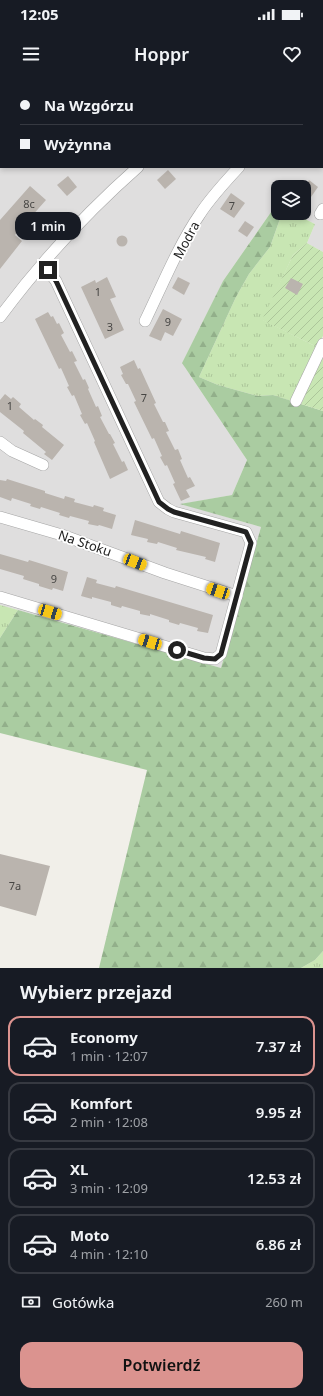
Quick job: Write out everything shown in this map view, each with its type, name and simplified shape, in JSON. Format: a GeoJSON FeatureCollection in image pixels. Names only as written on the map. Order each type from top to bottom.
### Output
{"type":"FeatureCollection","features":[{"type":"Feature","properties":{"kind":"street"},"geometry":{"type":"LineString","coordinates":[[0,318],[43,264],[78,225],[137,168]]}},
{"type":"Feature","properties":{"kind":"street","name":"Modra"},"geometry":{"type":"LineString","coordinates":[[145,321],[188,234],[200,214],[211,198],[238,168]]}},
{"type":"Feature","properties":{"kind":"street"},"geometry":{"type":"LineString","coordinates":[[0,597],[204,658],[215,659],[221,654],[251,543],[246,532],[174,512],[159,502],[56,281],[43,264]]}},
{"type":"Feature","properties":{"kind":"street"},"geometry":{"type":"LineString","coordinates":[[296,401],[323,344]]}},
{"type":"Feature","properties":{"kind":"street"},"geometry":{"type":"LineString","coordinates":[[0,442],[12,451],[43,465]]}},
{"type":"Feature","properties":{"kind":"street","name":"Na Stoku"},"geometry":{"type":"LineString","coordinates":[[0,518],[62,535],[165,573],[237,596]]}},
{"type":"Feature","properties":{"kind":"shaded area"},"geometry":{"type":"Polygon","coordinates":[[[0,168],[323,168],[323,252],[307,243],[315,224],[307,220],[311,220],[311,180],[271,180],[271,212],[223,281],[182,363],[247,460],[232,495],[182,504],[261,527],[221,668],[0,605],[0,168]]]}},
{"type":"Feature","properties":{"kind":"green space"},"geometry":{"type":"Polygon","coordinates":[[[271,212],[271,220],[280,220],[270,247],[249,274],[236,297],[199,377],[218,385],[258,396],[273,395],[323,411],[323,951],[315,960],[301,968],[99,968],[147,770],[0,733],[0,638],[18,610],[221,668],[261,527],[180,504],[232,495],[247,460],[182,363],[223,281],[271,212]]]}},
{"type":"Feature","properties":{"kind":"green space"},"geometry":{"type":"Polygon","coordinates":[[[280,220],[307,220],[315,224],[307,243],[293,255],[263,320],[317,347],[291,401],[273,395],[258,396],[218,385],[199,377],[236,297],[249,274],[270,247],[280,220]]]}},
{"type":"Feature","properties":{"kind":"green space"},"geometry":{"type":"Polygon","coordinates":[[[307,243],[323,252],[323,336],[317,347],[262,320],[293,255],[307,243]]]}},
{"type":"Feature","properties":{"kind":"green space"},"geometry":{"type":"Polygon","coordinates":[[[323,355],[323,411],[301,404],[323,355]]]}},
{"type":"Feature","properties":{"kind":"green space"},"geometry":{"type":"Polygon","coordinates":[[[0,605],[18,610],[0,638],[0,605]]]}},
{"type":"Feature","properties":{"kind":"green space"},"geometry":{"type":"Polygon","coordinates":[[[323,951],[323,968],[301,968],[315,960],[323,951]]]}},
{"type":"Feature","properties":{"kind":"building"},"geometry":{"type":"Polygon","coordinates":[[[168,170],[176,179],[165,189],[157,180],[168,170]]]}},
{"type":"Feature","properties":{"kind":"building"},"geometry":{"type":"Polygon","coordinates":[[[68,176],[77,187],[67,196],[57,185],[68,176]]]}},
{"type":"Feature","properties":{"kind":"building"},"geometry":{"type":"Polygon","coordinates":[[[311,182],[318,187],[311,197],[311,182]]]}},
{"type":"Feature","properties":{"kind":"building"},"geometry":{"type":"Polygon","coordinates":[[[30,186],[46,200],[15,235],[22,241],[0,269],[0,220],[30,186]]]}},
{"type":"Feature","properties":{"kind":"building"},"geometry":{"type":"Polygon","coordinates":[[[231,193],[245,203],[234,218],[220,209],[231,193]]]}},
{"type":"Feature","properties":{"kind":"building"},"geometry":{"type":"Polygon","coordinates":[[[245,221],[254,227],[247,237],[238,231],[245,221]]]}},
{"type":"Feature","properties":{"kind":"building"},"geometry":{"type":"Polygon","coordinates":[[[122,235],[126,237],[128,241],[126,245],[122,247],[118,245],[116,241],[118,237],[122,235]]]}},
{"type":"Feature","properties":{"kind":"building"},"geometry":{"type":"Polygon","coordinates":[[[107,277],[116,297],[110,299],[124,330],[105,339],[81,287],[95,280],[96,283],[107,277]]]}},
{"type":"Feature","properties":{"kind":"building"},"geometry":{"type":"Polygon","coordinates":[[[178,277],[190,283],[184,295],[172,288],[178,277]]]}},
{"type":"Feature","properties":{"kind":"building"},"geometry":{"type":"Polygon","coordinates":[[[291,278],[303,284],[297,295],[285,288],[291,278]]]}},
{"type":"Feature","properties":{"kind":"building"},"geometry":{"type":"Polygon","coordinates":[[[163,309],[182,319],[173,336],[165,332],[161,341],[149,336],[163,309]]]}},
{"type":"Feature","properties":{"kind":"building"},"geometry":{"type":"Polygon","coordinates":[[[48,312],[51,317],[53,316],[57,324],[59,323],[64,333],[61,335],[70,352],[72,351],[77,361],[74,362],[83,380],[85,379],[96,407],[98,406],[102,416],[100,417],[115,443],[113,444],[122,462],[124,461],[128,470],[110,479],[87,423],[85,424],[80,415],[82,414],[74,395],[72,396],[67,387],[69,386],[61,368],[59,369],[35,319],[48,312]]]}},
{"type":"Feature","properties":{"kind":"building"},"geometry":{"type":"Polygon","coordinates":[[[134,360],[138,369],[140,368],[156,403],[154,404],[169,431],[166,432],[175,450],[178,449],[182,459],[180,460],[188,478],[190,477],[195,486],[186,490],[190,497],[181,501],[173,484],[175,483],[167,465],[165,466],[160,457],[162,456],[154,438],[152,439],[134,402],[136,401],[128,384],[126,384],[121,375],[123,374],[120,367],[134,360]]]}},
{"type":"Feature","properties":{"kind":"building"},"geometry":{"type":"Polygon","coordinates":[[[5,394],[11,399],[13,397],[21,404],[19,407],[34,420],[35,419],[43,425],[42,427],[64,445],[52,460],[44,454],[46,452],[23,433],[24,431],[0,412],[0,400],[5,394]]]}},
{"type":"Feature","properties":{"kind":"building"},"geometry":{"type":"Polygon","coordinates":[[[7,479],[45,491],[45,493],[64,499],[65,496],[75,499],[74,502],[104,508],[103,511],[116,515],[112,529],[99,525],[88,524],[89,521],[70,516],[69,518],[59,515],[60,513],[41,507],[40,509],[30,506],[31,504],[12,498],[11,501],[0,497],[0,480],[6,481],[7,479]]]}},
{"type":"Feature","properties":{"kind":"building"},"geometry":{"type":"Polygon","coordinates":[[[135,520],[180,534],[181,531],[220,543],[215,562],[205,559],[206,557],[176,550],[177,548],[158,542],[157,544],[147,542],[148,539],[131,535],[135,520]]]}},
{"type":"Feature","properties":{"kind":"building"},"geometry":{"type":"Polygon","coordinates":[[[0,554],[28,562],[29,560],[68,572],[63,591],[53,588],[52,590],[39,586],[39,584],[23,579],[24,576],[0,569],[0,554]]]}},
{"type":"Feature","properties":{"kind":"building"},"geometry":{"type":"Polygon","coordinates":[[[87,577],[97,580],[96,583],[115,588],[116,586],[213,615],[208,633],[197,631],[198,628],[180,623],[179,625],[169,622],[169,620],[150,614],[150,616],[140,614],[140,611],[122,606],[121,608],[111,605],[111,602],[81,596],[87,577]]]}},
{"type":"Feature","properties":{"kind":"building"},"geometry":{"type":"Polygon","coordinates":[[[0,854],[50,866],[36,916],[0,906],[0,854]]]}},
{"type":"Feature","properties":{"kind":"route"},"geometry":{"type":"LineString","coordinates":[[48,270],[56,281],[159,502],[174,512],[246,532],[251,543],[221,654],[215,659],[204,658],[177,650]]}}]}
